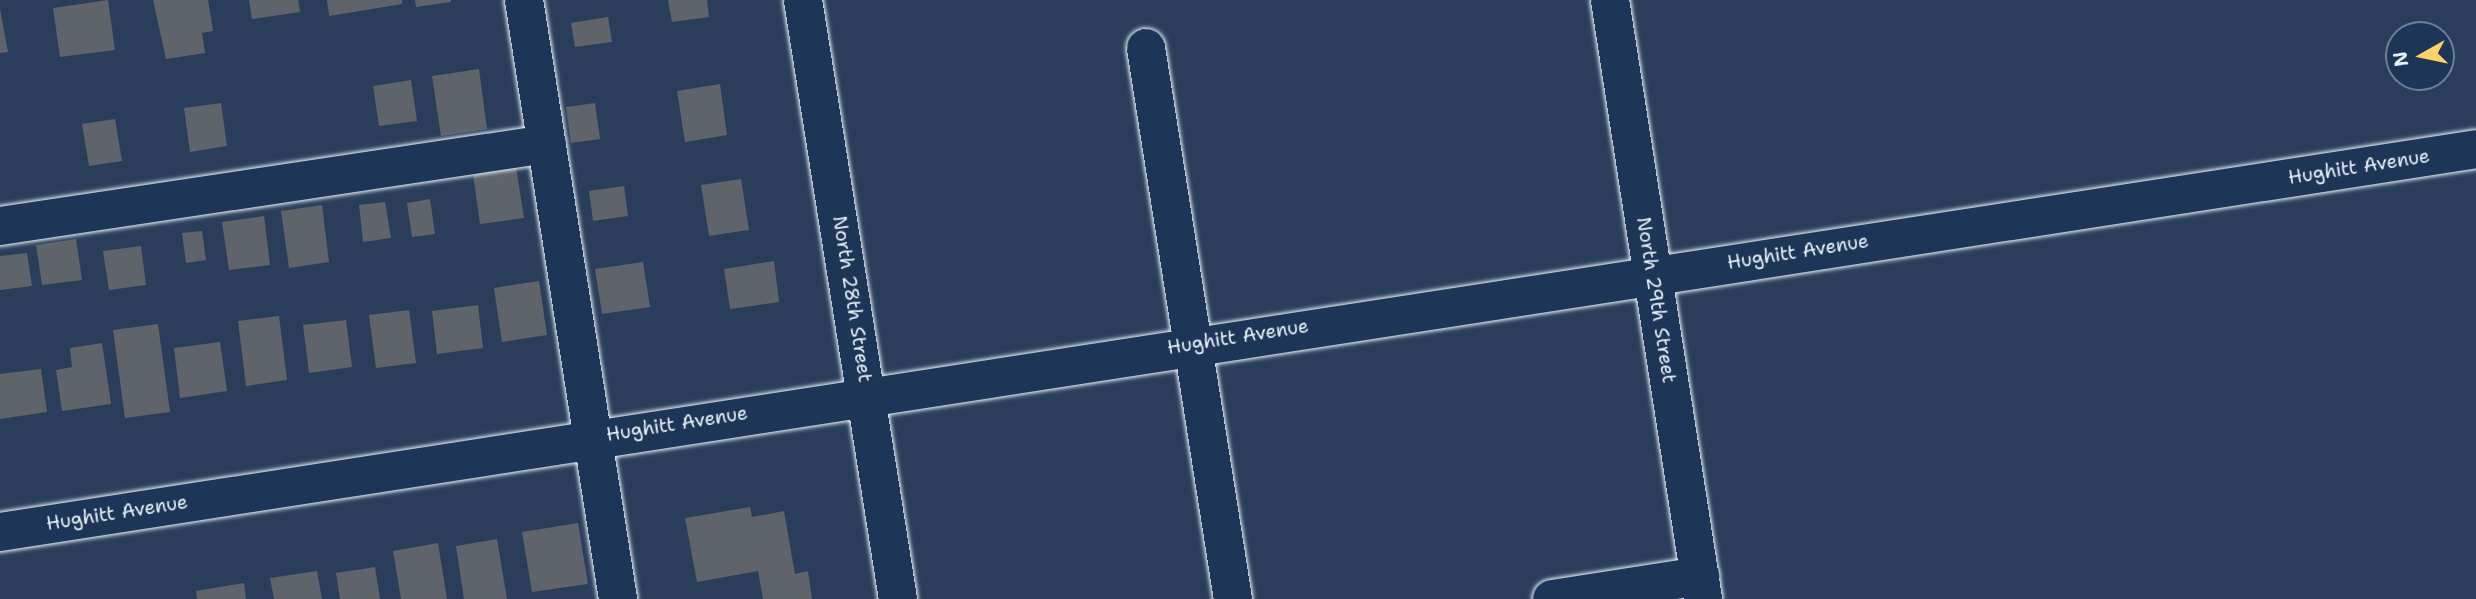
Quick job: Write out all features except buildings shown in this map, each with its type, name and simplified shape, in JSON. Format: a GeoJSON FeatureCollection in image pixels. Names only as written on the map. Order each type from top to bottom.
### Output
{"type":"FeatureCollection","features":[{"type":"Feature","properties":{"kind":"street"},"geometry":{"type":"LineString","coordinates":[[524,0],[595,437],[618,599]]}},
{"type":"Feature","properties":{"kind":"street","name":"North 28th Street"},"geometry":{"type":"LineString","coordinates":[[803,0],[868,395],[898,599]]}},
{"type":"Feature","properties":{"kind":"street","name":"North 29th Street"},"geometry":{"type":"LineString","coordinates":[[1610,0],[1702,588]]}},
{"type":"Feature","properties":{"kind":"street"},"geometry":{"type":"LineString","coordinates":[[1146,48],[1195,344],[1233,599]]}},
{"type":"Feature","properties":{"kind":"street"},"geometry":{"type":"LineString","coordinates":[[0,226],[547,144]]}},
{"type":"Feature","properties":{"kind":"street","name":"Hughitt Avenue"},"geometry":{"type":"LineString","coordinates":[[0,532],[1195,344],[2476,149]]}},
{"type":"Feature","properties":{"kind":"street"},"geometry":{"type":"LineString","coordinates":[[1552,599],[1702,588]]}}]}
